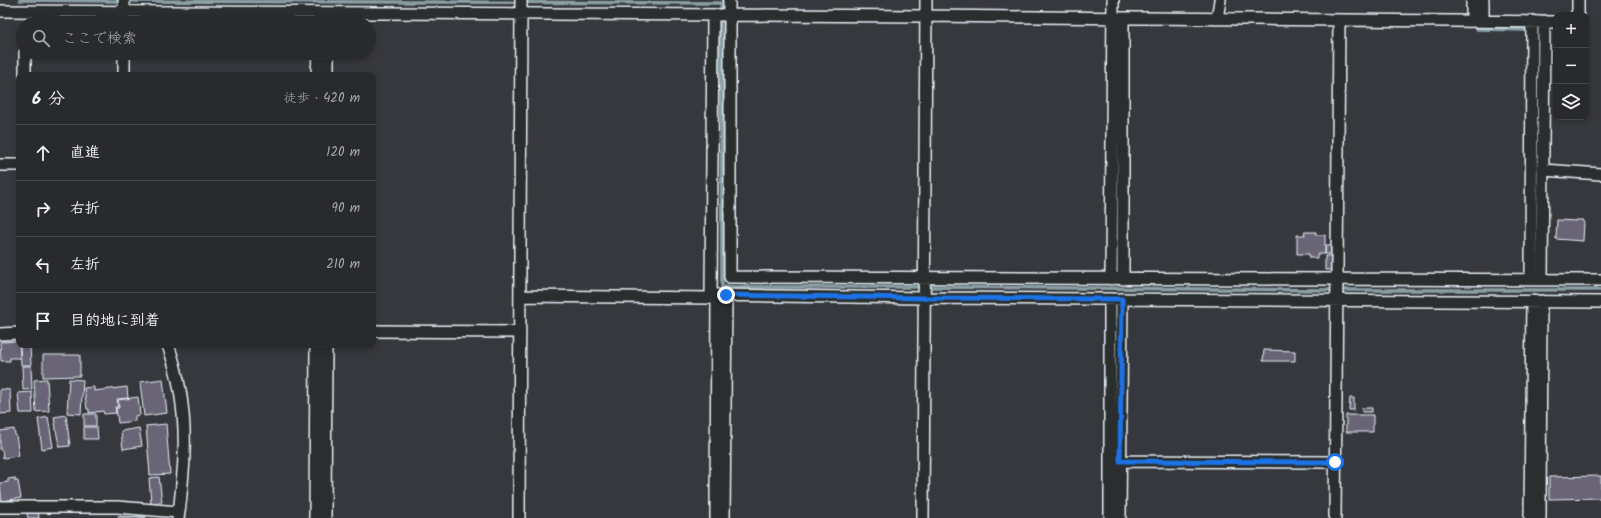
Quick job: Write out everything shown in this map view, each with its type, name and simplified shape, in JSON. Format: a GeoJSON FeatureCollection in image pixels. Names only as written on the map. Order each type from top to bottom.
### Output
{"type":"FeatureCollection","features":[{"type":"Feature","properties":{"kind":"street"},"geometry":{"type":"LineString","coordinates":[[124,0],[124,16]]}},
{"type":"Feature","properties":{"kind":"street"},"geometry":{"type":"LineString","coordinates":[[729,0],[730,277],[1601,280]]}},
{"type":"Feature","properties":{"kind":"street"},"geometry":{"type":"LineString","coordinates":[[923,518],[926,0]]}},
{"type":"Feature","properties":{"kind":"street"},"geometry":{"type":"LineString","coordinates":[[1113,0],[1118,18],[1123,279]]}},
{"type":"Feature","properties":{"kind":"street"},"geometry":{"type":"LineString","coordinates":[[1217,19],[1220,0]]}},
{"type":"Feature","properties":{"kind":"street"},"geometry":{"type":"LineString","coordinates":[[1472,0],[1472,21]]}},
{"type":"Feature","properties":{"kind":"street"},"geometry":{"type":"LineString","coordinates":[[1483,0],[1483,21]]}},
{"type":"Feature","properties":{"kind":"street"},"geometry":{"type":"LineString","coordinates":[[1578,0],[1578,12]]}},
{"type":"Feature","properties":{"kind":"street"},"geometry":{"type":"LineString","coordinates":[[519,518],[521,7]]}},
{"type":"Feature","properties":{"kind":"street"},"geometry":{"type":"LineString","coordinates":[[359,16],[521,7],[713,15],[1553,22]]}},
{"type":"Feature","properties":{"kind":"street"},"geometry":{"type":"LineString","coordinates":[[0,11],[91,16]]}},
{"type":"Feature","properties":{"kind":"street"},"geometry":{"type":"LineString","coordinates":[[713,15],[724,518]]}},
{"type":"Feature","properties":{"kind":"street"},"geometry":{"type":"LineString","coordinates":[[1111,279],[1118,18]]}},
{"type":"Feature","properties":{"kind":"street"},"geometry":{"type":"LineString","coordinates":[[1335,518],[1339,20]]}},
{"type":"Feature","properties":{"kind":"street"},"geometry":{"type":"LineString","coordinates":[[1538,21],[1543,170],[1542,280]]}},
{"type":"Feature","properties":{"kind":"street"},"geometry":{"type":"LineString","coordinates":[[1530,280],[1538,21]]}},
{"type":"Feature","properties":{"kind":"street"},"geometry":{"type":"LineString","coordinates":[[25,60],[25,72]]}},
{"type":"Feature","properties":{"kind":"street"},"geometry":{"type":"LineString","coordinates":[[124,60],[124,72]]}},
{"type":"Feature","properties":{"kind":"street"},"geometry":{"type":"LineString","coordinates":[[317,72],[318,60]]}},
{"type":"Feature","properties":{"kind":"street"},"geometry":{"type":"LineString","coordinates":[[328,60],[328,72]]}},
{"type":"Feature","properties":{"kind":"street"},"geometry":{"type":"LineString","coordinates":[[0,165],[16,165]]}},
{"type":"Feature","properties":{"kind":"street"},"geometry":{"type":"LineString","coordinates":[[1543,170],[1601,174]]}},
{"type":"Feature","properties":{"kind":"street"},"geometry":{"type":"LineString","coordinates":[[716,518],[718,295]]}},
{"type":"Feature","properties":{"kind":"street"},"geometry":{"type":"LineString","coordinates":[[520,296],[711,298],[718,295],[924,298],[1601,302]]}},
{"type":"Feature","properties":{"kind":"street"},"geometry":{"type":"LineString","coordinates":[[1110,299],[1110,518]]}},
{"type":"Feature","properties":{"kind":"street"},"geometry":{"type":"LineString","coordinates":[[1120,518],[1122,299]]}},
{"type":"Feature","properties":{"kind":"street"},"geometry":{"type":"LineString","coordinates":[[1530,518],[1536,301]]}},
{"type":"Feature","properties":{"kind":"street"},"geometry":{"type":"LineString","coordinates":[[1536,301],[1540,518]]}},
{"type":"Feature","properties":{"kind":"street"},"geometry":{"type":"LineString","coordinates":[[376,331],[520,332]]}},
{"type":"Feature","properties":{"kind":"street"},"geometry":{"type":"LineString","coordinates":[[0,334],[16,333]]}},
{"type":"Feature","properties":{"kind":"street"},"geometry":{"type":"LineString","coordinates":[[0,507],[117,507],[179,515],[185,454],[184,422],[174,360],[169,348]]}},
{"type":"Feature","properties":{"kind":"street"},"geometry":{"type":"LineString","coordinates":[[315,518],[316,348]]}},
{"type":"Feature","properties":{"kind":"street"},"geometry":{"type":"LineString","coordinates":[[325,518],[326,348]]}},
{"type":"Feature","properties":{"kind":"street"},"geometry":{"type":"LineString","coordinates":[[1120,461],[1335,462]]}},
{"type":"Feature","properties":{"kind":"building"},"geometry":{"type":"Polygon","coordinates":[[[1557,220],[1583,220],[1583,241],[1556,239],[1557,220]]]}},
{"type":"Feature","properties":{"kind":"building"},"geometry":{"type":"Polygon","coordinates":[[[1304,232],[1316,232],[1316,235],[1325,235],[1325,254],[1317,254],[1317,258],[1309,258],[1309,254],[1297,254],[1297,235],[1305,235],[1304,232]]]}},
{"type":"Feature","properties":{"kind":"building"},"geometry":{"type":"Polygon","coordinates":[[[1326,245],[1331,245],[1331,254],[1325,254],[1326,245]]]}},
{"type":"Feature","properties":{"kind":"building"},"geometry":{"type":"Polygon","coordinates":[[[1325,256],[1332,256],[1332,270],[1325,270],[1325,256]]]}},
{"type":"Feature","properties":{"kind":"building"},"geometry":{"type":"Polygon","coordinates":[[[16,341],[16,348],[19,348],[20,358],[10,358],[10,361],[1,361],[0,342],[16,341]]]}},
{"type":"Feature","properties":{"kind":"building"},"geometry":{"type":"Polygon","coordinates":[[[20,348],[30,348],[31,365],[21,365],[20,348]]]}},
{"type":"Feature","properties":{"kind":"building"},"geometry":{"type":"Polygon","coordinates":[[[1264,350],[1295,351],[1295,361],[1263,361],[1264,350]]]}},
{"type":"Feature","properties":{"kind":"building"},"geometry":{"type":"Polygon","coordinates":[[[43,355],[80,355],[80,376],[43,377],[43,355]]]}},
{"type":"Feature","properties":{"kind":"building"},"geometry":{"type":"Polygon","coordinates":[[[22,366],[31,366],[32,389],[23,390],[22,366]]]}},
{"type":"Feature","properties":{"kind":"building"},"geometry":{"type":"Polygon","coordinates":[[[47,379],[49,411],[36,412],[34,380],[47,379]]]}},
{"type":"Feature","properties":{"kind":"building"},"geometry":{"type":"Polygon","coordinates":[[[69,379],[83,380],[81,414],[67,413],[69,379]]]}},
{"type":"Feature","properties":{"kind":"building"},"geometry":{"type":"Polygon","coordinates":[[[163,379],[167,413],[144,416],[140,382],[163,379]]]}},
{"type":"Feature","properties":{"kind":"building"},"geometry":{"type":"Polygon","coordinates":[[[94,387],[94,391],[127,387],[128,398],[117,399],[118,407],[115,407],[116,413],[104,414],[103,411],[89,413],[84,388],[94,387]]]}},
{"type":"Feature","properties":{"kind":"building"},"geometry":{"type":"Polygon","coordinates":[[[0,389],[10,390],[11,413],[0,414],[0,389]]]}},
{"type":"Feature","properties":{"kind":"building"},"geometry":{"type":"Polygon","coordinates":[[[32,392],[33,413],[20,413],[18,393],[32,392]]]}},
{"type":"Feature","properties":{"kind":"building"},"geometry":{"type":"Polygon","coordinates":[[[138,397],[140,415],[135,416],[135,421],[118,423],[116,408],[119,408],[118,400],[138,397]]]}},
{"type":"Feature","properties":{"kind":"building"},"geometry":{"type":"Polygon","coordinates":[[[1350,398],[1354,398],[1354,410],[1349,410],[1350,398]]]}},
{"type":"Feature","properties":{"kind":"building"},"geometry":{"type":"Polygon","coordinates":[[[1362,408],[1372,408],[1372,412],[1362,412],[1362,408]]]}},
{"type":"Feature","properties":{"kind":"building"},"geometry":{"type":"Polygon","coordinates":[[[84,414],[96,414],[96,426],[84,426],[84,414]]]}},
{"type":"Feature","properties":{"kind":"building"},"geometry":{"type":"Polygon","coordinates":[[[66,415],[70,446],[59,447],[54,417],[66,415]]]}},
{"type":"Feature","properties":{"kind":"building"},"geometry":{"type":"Polygon","coordinates":[[[1346,415],[1373,415],[1373,432],[1346,432],[1346,415]]]}},
{"type":"Feature","properties":{"kind":"building"},"geometry":{"type":"Polygon","coordinates":[[[48,417],[53,447],[42,449],[38,419],[48,417]]]}},
{"type":"Feature","properties":{"kind":"building"},"geometry":{"type":"Polygon","coordinates":[[[166,424],[170,474],[150,475],[146,426],[166,424]]]}},
{"type":"Feature","properties":{"kind":"building"},"geometry":{"type":"Polygon","coordinates":[[[84,427],[97,427],[98,439],[84,439],[84,427]]]}},
{"type":"Feature","properties":{"kind":"building"},"geometry":{"type":"Polygon","coordinates":[[[139,428],[142,446],[123,449],[121,431],[139,428]]]}},
{"type":"Feature","properties":{"kind":"building"},"geometry":{"type":"Polygon","coordinates":[[[14,429],[19,456],[3,458],[2,450],[0,450],[0,431],[14,429]]]}},
{"type":"Feature","properties":{"kind":"building"},"geometry":{"type":"Polygon","coordinates":[[[1601,476],[1601,498],[1549,499],[1549,477],[1601,476]]]}},
{"type":"Feature","properties":{"kind":"building"},"geometry":{"type":"Polygon","coordinates":[[[159,477],[162,502],[151,503],[149,478],[159,477]]]}},
{"type":"Feature","properties":{"kind":"building"},"geometry":{"type":"Polygon","coordinates":[[[15,478],[15,481],[18,481],[21,498],[2,501],[0,483],[8,482],[8,479],[15,478]]]}},
{"type":"Feature","properties":{"kind":"building"},"geometry":{"type":"Polygon","coordinates":[[[38,512],[39,518],[28,518],[27,513],[38,512]]]}},
{"type":"Feature","properties":{"kind":"building"},"geometry":{"type":"Polygon","coordinates":[[[118,516],[146,517],[146,518],[118,518],[118,516]]]}},
{"type":"Feature","properties":{"kind":"waterway"},"geometry":{"type":"LineString","coordinates":[[20,0],[117,1]]}},
{"type":"Feature","properties":{"kind":"waterway"},"geometry":{"type":"LineString","coordinates":[[131,1],[721,3],[721,8]]}},
{"type":"Feature","properties":{"kind":"waterway"},"geometry":{"type":"LineString","coordinates":[[721,20],[722,287],[919,287]]}},
{"type":"Feature","properties":{"kind":"waterway"},"geometry":{"type":"LineString","coordinates":[[1477,29],[1526,30]]}},
{"type":"Feature","properties":{"kind":"waterway"},"geometry":{"type":"LineString","coordinates":[[929,287],[1331,290]]}},
{"type":"Feature","properties":{"kind":"waterway"},"geometry":{"type":"LineString","coordinates":[[1343,290],[1601,290]]}},
{"type":"Feature","properties":{"kind":"waterway"},"geometry":{"type":"LineString","coordinates":[[1116,305],[1116,332]]}},
{"type":"Feature","properties":{"kind":"route"},"geometry":{"type":"LineString","coordinates":[[726,295],[1122,299],[1120,461],[1335,462]]}}]}
